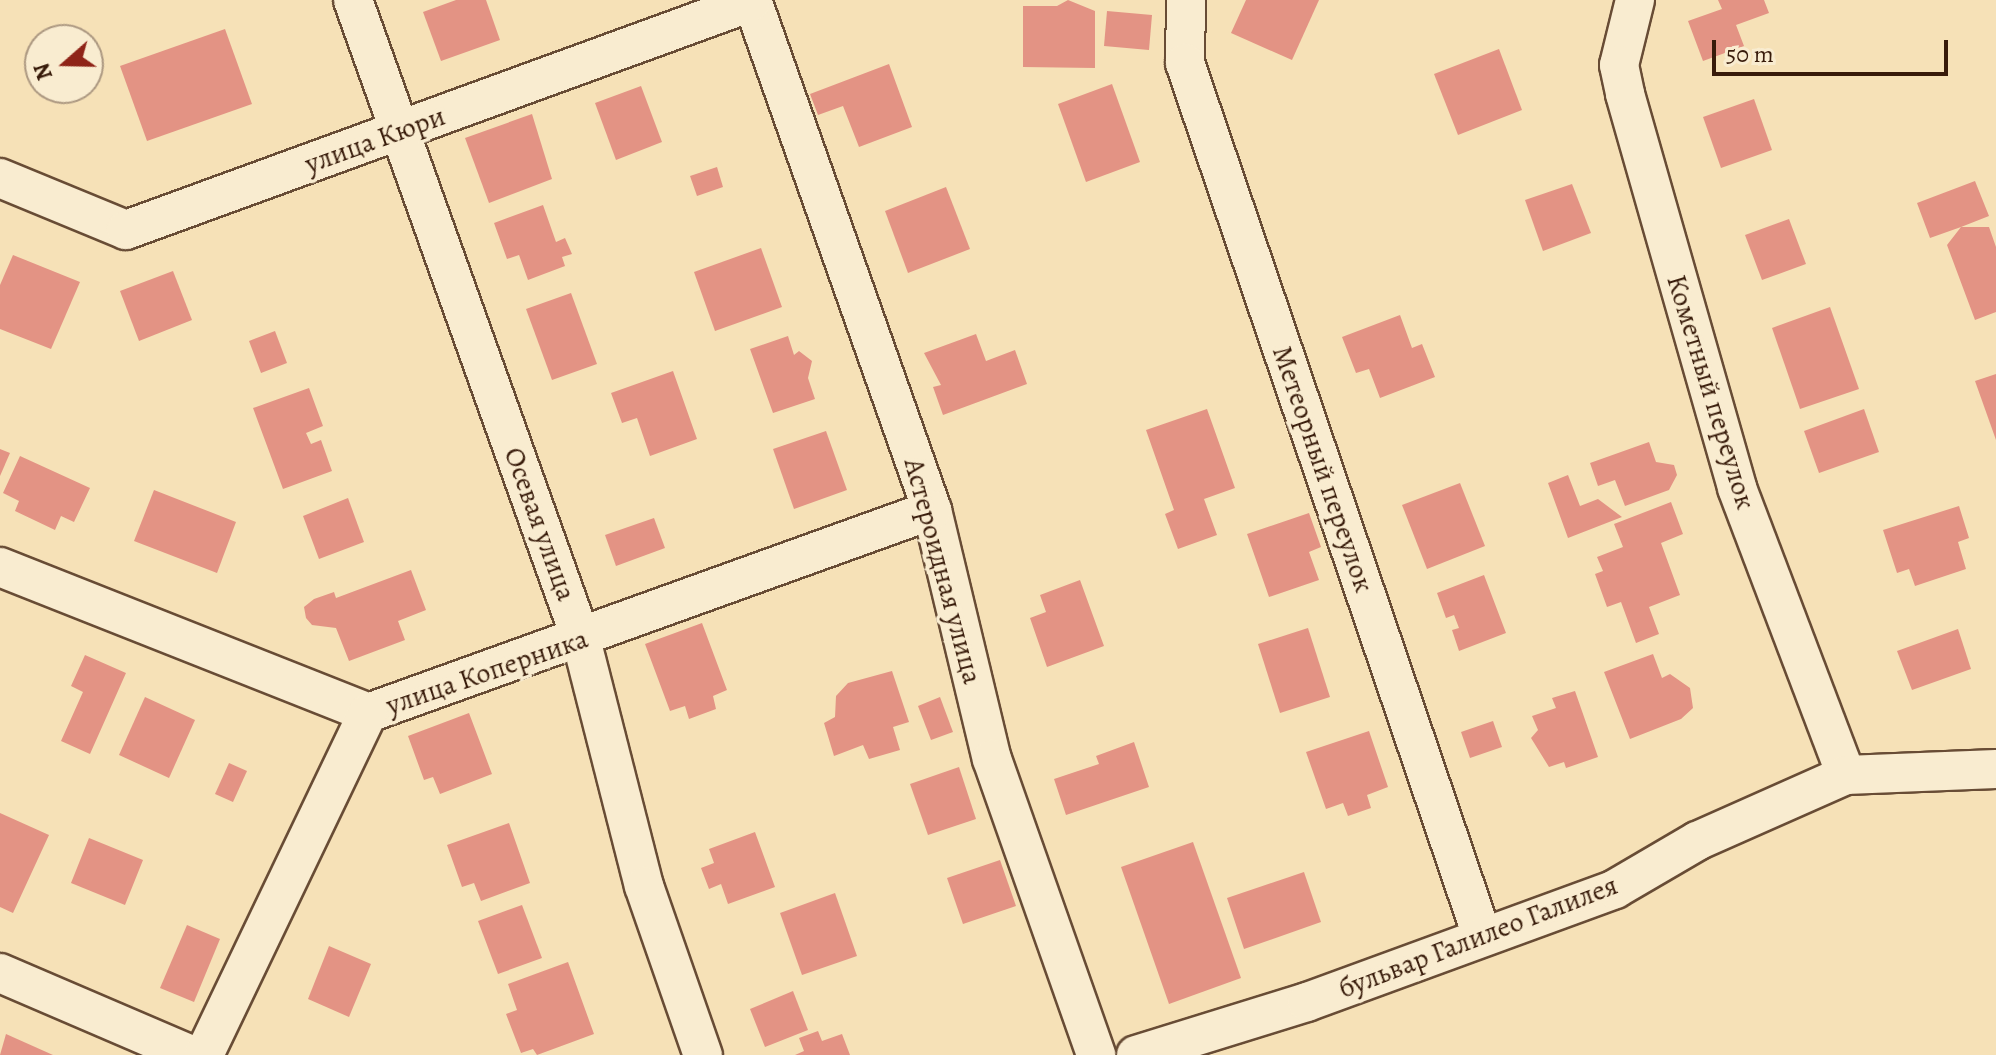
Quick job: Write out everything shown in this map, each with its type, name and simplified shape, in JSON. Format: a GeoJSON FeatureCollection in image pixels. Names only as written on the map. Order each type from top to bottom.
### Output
{"type":"FeatureCollection","features":[{"type":"Feature","properties":{"kind":"street","name":"Осевая улица"},"geometry":{"type":"LineString","coordinates":[[353,0],[581,639],[644,886],[703,1055]]}},
{"type":"Feature","properties":{"kind":"street","name":"Метеорный переулок"},"geometry":{"type":"LineString","coordinates":[[1186,0],[1185,63],[1482,936]]}},
{"type":"Feature","properties":{"kind":"street","name":"Кометный переулок"},"geometry":{"type":"LineString","coordinates":[[1635,0],[1619,65],[1625,94],[1737,488],[1846,775]]}},
{"type":"Feature","properties":{"kind":"street","name":"улица Кюри"},"geometry":{"type":"LineString","coordinates":[[0,178],[126,230],[752,1]]}},
{"type":"Feature","properties":{"kind":"street","name":"Астероидная улица"},"geometry":{"type":"LineString","coordinates":[[752,1],[932,510],[992,759],[1096,1055]]}},
{"type":"Feature","properties":{"kind":"street","name":"улица Коперника"},"geometry":{"type":"LineString","coordinates":[[0,567],[368,713],[581,639],[932,510]]}},
{"type":"Feature","properties":{"kind":"street"},"geometry":{"type":"LineString","coordinates":[[204,1055],[368,713]]}},
{"type":"Feature","properties":{"kind":"street","name":"бульвар Галилео Галилея"},"geometry":{"type":"LineString","coordinates":[[1136,1055],[1307,1002],[1615,889],[1697,841],[1846,775],[1996,769]]}},
{"type":"Feature","properties":{"kind":"street"},"geometry":{"type":"LineString","coordinates":[[0,973],[191,1055]]}},
{"type":"Feature","properties":{"kind":"building"},"geometry":{"type":"Polygon","coordinates":[[[456,0],[486,0],[500,40],[441,61],[423,12],[456,0]]]}},
{"type":"Feature","properties":{"kind":"building"},"geometry":{"type":"Polygon","coordinates":[[[1068,0],[1095,11],[1095,68],[1023,67],[1023,6],[1057,6],[1068,0]]]}},
{"type":"Feature","properties":{"kind":"building"},"geometry":{"type":"Polygon","coordinates":[[[1246,0],[1319,0],[1292,60],[1231,33],[1246,0]]]}},
{"type":"Feature","properties":{"kind":"building"},"geometry":{"type":"Polygon","coordinates":[[[1718,0],[1764,0],[1769,13],[1736,25],[1744,46],[1703,61],[1688,21],[1722,9],[1718,0]]]}},
{"type":"Feature","properties":{"kind":"building"},"geometry":{"type":"Polygon","coordinates":[[[1107,11],[1152,15],[1149,50],[1104,46],[1107,11]]]}},
{"type":"Feature","properties":{"kind":"building"},"geometry":{"type":"Polygon","coordinates":[[[225,29],[252,104],[147,141],[120,66],[225,29]]]}},
{"type":"Feature","properties":{"kind":"building"},"geometry":{"type":"Polygon","coordinates":[[[1499,49],[1522,110],[1458,135],[1434,74],[1499,49]]]}},
{"type":"Feature","properties":{"kind":"building"},"geometry":{"type":"Polygon","coordinates":[[[889,64],[912,127],[859,147],[843,106],[818,115],[810,94],[889,64]]]}},
{"type":"Feature","properties":{"kind":"building"},"geometry":{"type":"Polygon","coordinates":[[[1112,84],[1140,162],[1086,182],[1058,104],[1112,84]]]}},
{"type":"Feature","properties":{"kind":"building"},"geometry":{"type":"Polygon","coordinates":[[[641,86],[662,142],[616,160],[595,103],[641,86]]]}},
{"type":"Feature","properties":{"kind":"building"},"geometry":{"type":"Polygon","coordinates":[[[1754,99],[1772,150],[1721,168],[1703,117],[1754,99]]]}},
{"type":"Feature","properties":{"kind":"building"},"geometry":{"type":"Polygon","coordinates":[[[532,114],[552,179],[489,203],[465,138],[532,114]]]}},
{"type":"Feature","properties":{"kind":"building"},"geometry":{"type":"Polygon","coordinates":[[[717,167],[723,187],[697,196],[690,176],[717,167]]]}},
{"type":"Feature","properties":{"kind":"building"},"geometry":{"type":"Polygon","coordinates":[[[1975,181],[1989,216],[1930,238],[1917,203],[1975,181]]]}},
{"type":"Feature","properties":{"kind":"building"},"geometry":{"type":"Polygon","coordinates":[[[1572,184],[1591,233],[1543,251],[1525,200],[1572,184]]]}},
{"type":"Feature","properties":{"kind":"building"},"geometry":{"type":"Polygon","coordinates":[[[946,187],[970,249],[908,273],[885,211],[946,187]]]}},
{"type":"Feature","properties":{"kind":"building"},"geometry":{"type":"Polygon","coordinates":[[[543,205],[556,242],[565,238],[572,254],[562,257],[565,266],[528,280],[519,255],[507,259],[494,223],[543,205]]]}},
{"type":"Feature","properties":{"kind":"building"},"geometry":{"type":"Polygon","coordinates":[[[1789,219],[1806,264],[1762,280],[1745,235],[1789,219]]]}},
{"type":"Feature","properties":{"kind":"building"},"geometry":{"type":"Polygon","coordinates":[[[1961,227],[1989,227],[1996,247],[1996,312],[1975,320],[1947,245],[1961,227]]]}},
{"type":"Feature","properties":{"kind":"building"},"geometry":{"type":"Polygon","coordinates":[[[761,248],[782,307],[715,331],[694,272],[761,248]]]}},
{"type":"Feature","properties":{"kind":"building"},"geometry":{"type":"Polygon","coordinates":[[[13,255],[80,282],[51,349],[0,329],[0,285],[13,255]]]}},
{"type":"Feature","properties":{"kind":"building"},"geometry":{"type":"Polygon","coordinates":[[[173,271],[192,320],[139,341],[120,291],[173,271]]]}},
{"type":"Feature","properties":{"kind":"building"},"geometry":{"type":"Polygon","coordinates":[[[571,293],[597,364],[552,380],[526,309],[571,293]]]}},
{"type":"Feature","properties":{"kind":"building"},"geometry":{"type":"Polygon","coordinates":[[[1830,307],[1859,389],[1800,409],[1772,328],[1830,307]]]}},
{"type":"Feature","properties":{"kind":"building"},"geometry":{"type":"Polygon","coordinates":[[[1400,315],[1412,348],[1422,344],[1435,377],[1380,398],[1369,369],[1356,373],[1342,337],[1400,315]]]}},
{"type":"Feature","properties":{"kind":"building"},"geometry":{"type":"Polygon","coordinates":[[[275,331],[287,363],[261,373],[249,341],[275,331]]]}},
{"type":"Feature","properties":{"kind":"building"},"geometry":{"type":"Polygon","coordinates":[[[976,334],[986,361],[1015,350],[1027,384],[943,415],[933,387],[941,385],[924,353],[976,334]]]}},
{"type":"Feature","properties":{"kind":"building"},"geometry":{"type":"Polygon","coordinates":[[[788,336],[794,355],[799,351],[812,361],[808,378],[815,399],[773,413],[750,349],[788,336]]]}},
{"type":"Feature","properties":{"kind":"building"},"geometry":{"type":"Polygon","coordinates":[[[673,371],[697,439],[650,456],[637,418],[622,423],[611,393],[673,371]]]}},
{"type":"Feature","properties":{"kind":"building"},"geometry":{"type":"Polygon","coordinates":[[[1996,374],[1996,440],[1975,381],[1996,374]]]}},
{"type":"Feature","properties":{"kind":"building"},"geometry":{"type":"Polygon","coordinates":[[[309,388],[323,426],[306,433],[311,444],[321,440],[332,471],[283,489],[253,408],[309,388]]]}},
{"type":"Feature","properties":{"kind":"building"},"geometry":{"type":"Polygon","coordinates":[[[1207,409],[1235,488],[1204,499],[1217,535],[1178,549],[1165,514],[1174,510],[1146,430],[1207,409]]]}},
{"type":"Feature","properties":{"kind":"building"},"geometry":{"type":"Polygon","coordinates":[[[1864,409],[1879,452],[1819,473],[1804,431],[1864,409]]]}},
{"type":"Feature","properties":{"kind":"building"},"geometry":{"type":"Polygon","coordinates":[[[826,431],[847,490],[794,509],[773,449],[826,431]]]}},
{"type":"Feature","properties":{"kind":"building"},"geometry":{"type":"Polygon","coordinates":[[[1649,442],[1656,462],[1674,465],[1677,475],[1669,490],[1625,506],[1615,480],[1598,486],[1590,463],[1649,442]]]}},
{"type":"Feature","properties":{"kind":"building"},"geometry":{"type":"Polygon","coordinates":[[[0,449],[10,453],[0,476],[0,449]]]}},
{"type":"Feature","properties":{"kind":"building"},"geometry":{"type":"Polygon","coordinates":[[[20,456],[90,488],[74,522],[61,516],[55,530],[15,511],[19,501],[3,493],[20,456]]]}},
{"type":"Feature","properties":{"kind":"building"},"geometry":{"type":"Polygon","coordinates":[[[1568,475],[1580,506],[1598,499],[1622,517],[1568,538],[1548,483],[1568,475]]]}},
{"type":"Feature","properties":{"kind":"building"},"geometry":{"type":"Polygon","coordinates":[[[1460,483],[1485,546],[1427,569],[1402,505],[1460,483]]]}},
{"type":"Feature","properties":{"kind":"building"},"geometry":{"type":"Polygon","coordinates":[[[154,490],[236,522],[217,573],[134,541],[154,490]]]}},
{"type":"Feature","properties":{"kind":"building"},"geometry":{"type":"Polygon","coordinates":[[[348,498],[364,542],[319,559],[303,516],[348,498]]]}},
{"type":"Feature","properties":{"kind":"building"},"geometry":{"type":"Polygon","coordinates":[[[1671,502],[1683,534],[1661,543],[1680,595],[1649,607],[1659,634],[1636,643],[1621,602],[1607,607],[1595,574],[1603,571],[1597,557],[1623,547],[1614,524],[1671,502]]]}},
{"type":"Feature","properties":{"kind":"building"},"geometry":{"type":"Polygon","coordinates":[[[1959,506],[1969,538],[1958,542],[1966,569],[1915,586],[1909,569],[1897,573],[1883,530],[1959,506]]]}},
{"type":"Feature","properties":{"kind":"building"},"geometry":{"type":"Polygon","coordinates":[[[1309,513],[1321,547],[1309,552],[1319,580],[1269,597],[1247,534],[1309,513]]]}},
{"type":"Feature","properties":{"kind":"building"},"geometry":{"type":"Polygon","coordinates":[[[654,518],[665,548],[616,566],[605,535],[654,518]]]}},
{"type":"Feature","properties":{"kind":"building"},"geometry":{"type":"Polygon","coordinates":[[[411,570],[426,610],[398,621],[405,640],[349,661],[336,628],[312,625],[306,618],[304,607],[314,599],[334,592],[336,598],[411,570]]]}},
{"type":"Feature","properties":{"kind":"building"},"geometry":{"type":"Polygon","coordinates":[[[1484,575],[1506,633],[1459,651],[1452,630],[1459,628],[1454,615],[1446,618],[1437,593],[1484,575]]]}},
{"type":"Feature","properties":{"kind":"building"},"geometry":{"type":"Polygon","coordinates":[[[1080,580],[1104,646],[1047,667],[1030,618],[1046,612],[1040,595],[1080,580]]]}},
{"type":"Feature","properties":{"kind":"building"},"geometry":{"type":"Polygon","coordinates":[[[702,623],[727,690],[713,696],[716,709],[689,719],[685,706],[670,711],[645,644],[702,623]]]}},
{"type":"Feature","properties":{"kind":"building"},"geometry":{"type":"Polygon","coordinates":[[[1308,628],[1330,697],[1280,713],[1258,644],[1308,628]]]}},
{"type":"Feature","properties":{"kind":"building"},"geometry":{"type":"Polygon","coordinates":[[[1958,629],[1971,669],[1912,690],[1897,651],[1958,629]]]}},
{"type":"Feature","properties":{"kind":"building"},"geometry":{"type":"Polygon","coordinates":[[[1653,654],[1662,678],[1670,674],[1690,688],[1693,708],[1681,719],[1630,739],[1604,672],[1653,654]]]}},
{"type":"Feature","properties":{"kind":"building"},"geometry":{"type":"Polygon","coordinates":[[[85,655],[126,673],[90,754],[61,741],[83,692],[71,686],[85,655]]]}},
{"type":"Feature","properties":{"kind":"building"},"geometry":{"type":"Polygon","coordinates":[[[892,671],[909,722],[893,727],[900,750],[869,759],[863,745],[834,756],[824,723],[835,717],[836,696],[848,683],[892,671]]]}},
{"type":"Feature","properties":{"kind":"building"},"geometry":{"type":"Polygon","coordinates":[[[1575,691],[1598,757],[1566,768],[1564,762],[1549,767],[1531,738],[1538,730],[1532,716],[1556,708],[1552,698],[1575,691]]]}},
{"type":"Feature","properties":{"kind":"building"},"geometry":{"type":"Polygon","coordinates":[[[145,697],[195,720],[169,778],[119,755],[145,697]]]}},
{"type":"Feature","properties":{"kind":"building"},"geometry":{"type":"Polygon","coordinates":[[[940,697],[953,732],[931,740],[918,706],[940,697]]]}},
{"type":"Feature","properties":{"kind":"building"},"geometry":{"type":"Polygon","coordinates":[[[469,713],[492,774],[440,794],[433,777],[424,780],[408,736],[469,713]]]}},
{"type":"Feature","properties":{"kind":"building"},"geometry":{"type":"Polygon","coordinates":[[[1493,721],[1502,747],[1470,758],[1461,732],[1493,721]]]}},
{"type":"Feature","properties":{"kind":"building"},"geometry":{"type":"Polygon","coordinates":[[[1369,731],[1388,787],[1367,795],[1371,808],[1348,816],[1343,803],[1326,809],[1306,752],[1369,731]]]}},
{"type":"Feature","properties":{"kind":"building"},"geometry":{"type":"Polygon","coordinates":[[[1134,742],[1149,787],[1066,815],[1054,779],[1099,764],[1096,756],[1134,742]]]}},
{"type":"Feature","properties":{"kind":"building"},"geometry":{"type":"Polygon","coordinates":[[[229,763],[247,771],[233,802],[215,794],[229,763]]]}},
{"type":"Feature","properties":{"kind":"building"},"geometry":{"type":"Polygon","coordinates":[[[959,767],[976,819],[928,835],[910,784],[959,767]]]}},
{"type":"Feature","properties":{"kind":"building"},"geometry":{"type":"Polygon","coordinates":[[[0,813],[49,835],[13,913],[0,907],[0,813]]]}},
{"type":"Feature","properties":{"kind":"building"},"geometry":{"type":"Polygon","coordinates":[[[509,823],[530,883],[481,901],[474,883],[462,887],[447,845],[509,823]]]}},
{"type":"Feature","properties":{"kind":"building"},"geometry":{"type":"Polygon","coordinates":[[[755,832],[775,887],[728,904],[721,884],[709,889],[701,868],[714,863],[709,849],[755,832]]]}},
{"type":"Feature","properties":{"kind":"building"},"geometry":{"type":"Polygon","coordinates":[[[89,838],[143,860],[125,905],[71,883],[89,838]]]}},
{"type":"Feature","properties":{"kind":"building"},"geometry":{"type":"Polygon","coordinates":[[[1193,842],[1241,978],[1169,1004],[1121,867],[1193,842]]]}},
{"type":"Feature","properties":{"kind":"building"},"geometry":{"type":"Polygon","coordinates":[[[1000,860],[1016,906],[963,924],[947,878],[1000,860]]]}},
{"type":"Feature","properties":{"kind":"building"},"geometry":{"type":"Polygon","coordinates":[[[1304,872],[1321,922],[1244,949],[1227,898],[1304,872]]]}},
{"type":"Feature","properties":{"kind":"building"},"geometry":{"type":"Polygon","coordinates":[[[835,893],[857,956],[802,975],[780,913],[835,893]]]}},
{"type":"Feature","properties":{"kind":"building"},"geometry":{"type":"Polygon","coordinates":[[[522,905],[542,958],[498,974],[478,921],[522,905]]]}},
{"type":"Feature","properties":{"kind":"building"},"geometry":{"type":"Polygon","coordinates":[[[187,925],[220,939],[194,1002],[160,988],[187,925]]]}},
{"type":"Feature","properties":{"kind":"building"},"geometry":{"type":"Polygon","coordinates":[[[329,946],[371,964],[349,1017],[308,999],[329,946]]]}},
{"type":"Feature","properties":{"kind":"building"},"geometry":{"type":"Polygon","coordinates":[[[568,962],[594,1034],[537,1055],[533,1049],[521,1053],[506,1014],[517,1010],[508,984],[568,962]]]}},
{"type":"Feature","properties":{"kind":"building"},"geometry":{"type":"Polygon","coordinates":[[[793,991],[808,1030],[765,1047],[750,1009],[793,991]]]}},
{"type":"Feature","properties":{"kind":"building"},"geometry":{"type":"Polygon","coordinates":[[[818,1031],[822,1041],[842,1034],[850,1055],[795,1055],[804,1051],[799,1038],[818,1031]]]}},
{"type":"Feature","properties":{"kind":"building"},"geometry":{"type":"Polygon","coordinates":[[[6,1034],[53,1055],[0,1055],[6,1034]]]}}]}
